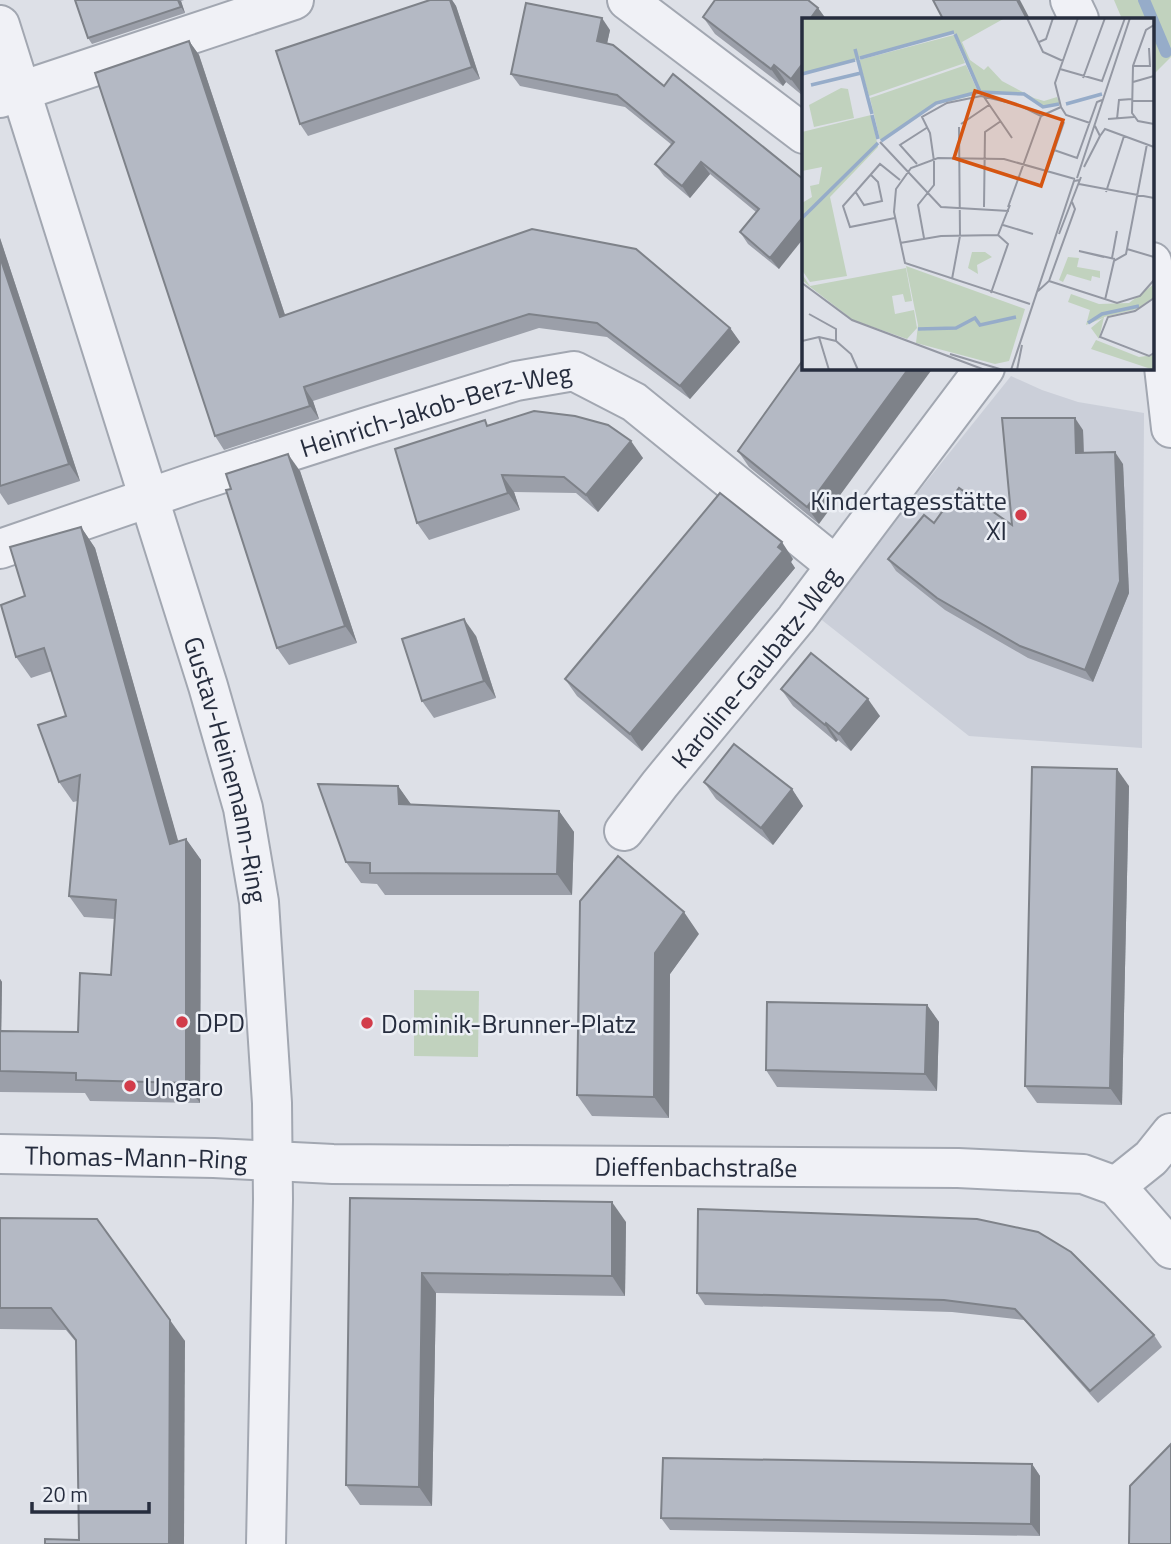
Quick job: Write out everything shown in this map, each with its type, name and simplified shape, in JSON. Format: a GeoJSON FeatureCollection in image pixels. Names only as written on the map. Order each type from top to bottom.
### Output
{"type":"FeatureCollection","features":[{"type":"Feature","properties":{"kind":"street"},"geometry":{"type":"LineString","coordinates":[[10,94],[294,0]]}},
{"type":"Feature","properties":{"kind":"street"},"geometry":{"type":"LineString","coordinates":[[627,0],[802,133]]}},
{"type":"Feature","properties":{"kind":"street"},"geometry":{"type":"LineString","coordinates":[[1070,0],[1079,18]]}},
{"type":"Feature","properties":{"kind":"street","name":"Gustav-Heinemann-Ring"},"geometry":{"type":"LineString","coordinates":[[0,25],[10,94],[148,499],[208,686],[243,808],[259,902],[272,1103],[265,1544]]}},
{"type":"Feature","properties":{"kind":"street"},"geometry":{"type":"LineString","coordinates":[[1154,279],[1171,428]]}},
{"type":"Feature","properties":{"kind":"street","name":"Karoline-Gaubatz-Weg"},"geometry":{"type":"LineString","coordinates":[[624,831],[796,619],[984,369]]}},
{"type":"Feature","properties":{"kind":"street","name":"Heinrich-Jakob-Berz-Weg"},"geometry":{"type":"LineString","coordinates":[[0,549],[267,459],[516,381],[574,371],[634,402],[835,565]]}},
{"type":"Feature","properties":{"kind":"street"},"geometry":{"type":"LineString","coordinates":[[1171,1133],[1151,1158],[1116,1186],[1171,1249]]}},
{"type":"Feature","properties":{"kind":"street","name":"Thomas-Mann-Ring"},"geometry":{"type":"LineString","coordinates":[[0,1154],[214,1158],[273,1162]]}},
{"type":"Feature","properties":{"kind":"street","name":"Dieffenbachstraße"},"geometry":{"type":"LineString","coordinates":[[273,1162],[958,1168],[1083,1174],[1116,1186]]}},
{"type":"Feature","properties":{"kind":"shaded area","name":"Kindertagesstätte XI"},"geometry":{"type":"Polygon","coordinates":[[[1011,376],[1078,402],[1144,413],[1142,748],[969,736],[818,617],[1011,376]]]}},
{"type":"Feature","properties":{"kind":"green space"},"geometry":{"type":"Polygon","coordinates":[[[1114,0],[1171,0],[1171,57],[1154,74],[1154,18],[1122,18],[1114,0]]]}},
{"type":"Feature","properties":{"kind":"green space"},"geometry":{"type":"Polygon","coordinates":[[[414,990],[479,991],[478,1057],[414,1056],[414,990]]]}},
{"type":"Feature","properties":{"kind":"building"},"geometry":{"type":"Polygon","coordinates":[[[75,0],[178,0],[181,7],[88,38],[75,0]]]}},
{"type":"Feature","properties":{"kind":"building"},"geometry":{"type":"Polygon","coordinates":[[[430,0],[450,0],[472,67],[300,124],[276,51],[430,0]]]}},
{"type":"Feature","properties":{"kind":"building"},"geometry":{"type":"Polygon","coordinates":[[[715,0],[808,0],[818,8],[811,18],[802,18],[802,64],[791,79],[774,65],[771,69],[703,17],[715,0]]]}},
{"type":"Feature","properties":{"kind":"building"},"geometry":{"type":"Polygon","coordinates":[[[933,0],[1017,0],[1026,18],[942,18],[933,0]]]}},
{"type":"Feature","properties":{"kind":"building"},"geometry":{"type":"Polygon","coordinates":[[[526,3],[602,18],[597,41],[613,45],[664,86],[673,74],[802,178],[802,218],[770,258],[740,232],[759,209],[701,162],[682,186],[655,164],[674,142],[617,95],[511,74],[526,3]]]}},
{"type":"Feature","properties":{"kind":"building"},"geometry":{"type":"Polygon","coordinates":[[[189,41],[280,317],[532,229],[636,249],[730,328],[680,386],[597,323],[529,314],[304,387],[310,406],[215,436],[95,73],[189,41]]]}},
{"type":"Feature","properties":{"kind":"building"},"geometry":{"type":"Polygon","coordinates":[[[0,257],[69,464],[0,486],[0,257]]]}},
{"type":"Feature","properties":{"kind":"building"},"geometry":{"type":"Polygon","coordinates":[[[802,361],[802,369],[908,369],[807,507],[738,451],[802,361]]]}},
{"type":"Feature","properties":{"kind":"building"},"geometry":{"type":"Polygon","coordinates":[[[534,411],[575,416],[608,425],[631,441],[586,495],[564,477],[502,475],[508,493],[417,523],[395,449],[485,420],[487,426],[534,411]]]}},
{"type":"Feature","properties":{"kind":"building"},"geometry":{"type":"Polygon","coordinates":[[[1002,418],[1075,418],[1076,453],[1115,452],[1120,581],[1085,670],[1020,646],[937,598],[888,559],[924,515],[934,523],[959,488],[1012,525],[1002,418]]]}},
{"type":"Feature","properties":{"kind":"building"},"geometry":{"type":"Polygon","coordinates":[[[288,454],[345,626],[277,648],[226,490],[231,489],[226,474],[288,454]]]}},
{"type":"Feature","properties":{"kind":"building"},"geometry":{"type":"Polygon","coordinates":[[[720,493],[782,542],[778,547],[783,551],[630,734],[565,679],[720,493]]]}},
{"type":"Feature","properties":{"kind":"building"},"geometry":{"type":"Polygon","coordinates":[[[81,527],[170,844],[186,839],[186,1083],[76,1080],[76,1073],[0,1071],[0,1031],[78,1032],[80,973],[111,975],[116,900],[69,896],[80,775],[59,782],[38,725],[66,716],[44,648],[16,657],[1,605],[25,596],[10,547],[81,527]]]}},
{"type":"Feature","properties":{"kind":"building"},"geometry":{"type":"Polygon","coordinates":[[[464,619],[484,681],[422,701],[402,639],[464,619]]]}},
{"type":"Feature","properties":{"kind":"building"},"geometry":{"type":"Polygon","coordinates":[[[811,653],[868,699],[839,734],[781,689],[811,653]]]}},
{"type":"Feature","properties":{"kind":"building"},"geometry":{"type":"Polygon","coordinates":[[[734,744],[792,789],[761,828],[704,782],[734,744]]]}},
{"type":"Feature","properties":{"kind":"building"},"geometry":{"type":"Polygon","coordinates":[[[1032,767],[1117,769],[1110,1088],[1025,1086],[1032,767]]]}},
{"type":"Feature","properties":{"kind":"building"},"geometry":{"type":"Polygon","coordinates":[[[318,784],[398,786],[399,804],[559,811],[557,874],[370,873],[370,863],[346,862],[318,784]]]}},
{"type":"Feature","properties":{"kind":"building"},"geometry":{"type":"Polygon","coordinates":[[[618,856],[684,912],[655,953],[654,1097],[577,1095],[580,901],[618,856]]]}},
{"type":"Feature","properties":{"kind":"building"},"geometry":{"type":"Polygon","coordinates":[[[767,1002],[927,1005],[925,1074],[766,1070],[767,1002]]]}},
{"type":"Feature","properties":{"kind":"building"},"geometry":{"type":"Polygon","coordinates":[[[350,1198],[612,1202],[612,1276],[422,1273],[419,1487],[346,1485],[350,1198]]]}},
{"type":"Feature","properties":{"kind":"building"},"geometry":{"type":"Polygon","coordinates":[[[698,1209],[977,1219],[1038,1232],[1071,1252],[1154,1335],[1090,1391],[1015,1309],[944,1300],[697,1293],[698,1209]]]}},
{"type":"Feature","properties":{"kind":"building"},"geometry":{"type":"Polygon","coordinates":[[[0,1218],[97,1219],[170,1320],[169,1544],[45,1544],[45,1539],[79,1540],[76,1340],[51,1308],[0,1308],[0,1218]]]}},
{"type":"Feature","properties":{"kind":"building"},"geometry":{"type":"Polygon","coordinates":[[[1171,1444],[1171,1544],[1129,1544],[1130,1486],[1171,1444]]]}},
{"type":"Feature","properties":{"kind":"building"},"geometry":{"type":"Polygon","coordinates":[[[663,1458],[1032,1464],[1031,1524],[661,1518],[663,1458]]]}},
{"type":"Feature","properties":{"kind":"waterway"},"geometry":{"type":"LineString","coordinates":[[1144,0],[1152,18]]}},
{"type":"Feature","properties":{"kind":"waterway"},"geometry":{"type":"LineString","coordinates":[[1154,24],[1166,52]]}},
{"type":"Feature","properties":{"kind":"place","name":"Kindertagesstätte XI"},"geometry":{"type":"Point","coordinates":[1021,515]}},
{"type":"Feature","properties":{"kind":"place","name":"DPD"},"geometry":{"type":"Point","coordinates":[182,1022]}},
{"type":"Feature","properties":{"kind":"place","name":"Dominik-Brunner-Platz"},"geometry":{"type":"Point","coordinates":[367,1023]}},
{"type":"Feature","properties":{"kind":"place","name":"Ungaro"},"geometry":{"type":"Point","coordinates":[130,1086]}}]}
